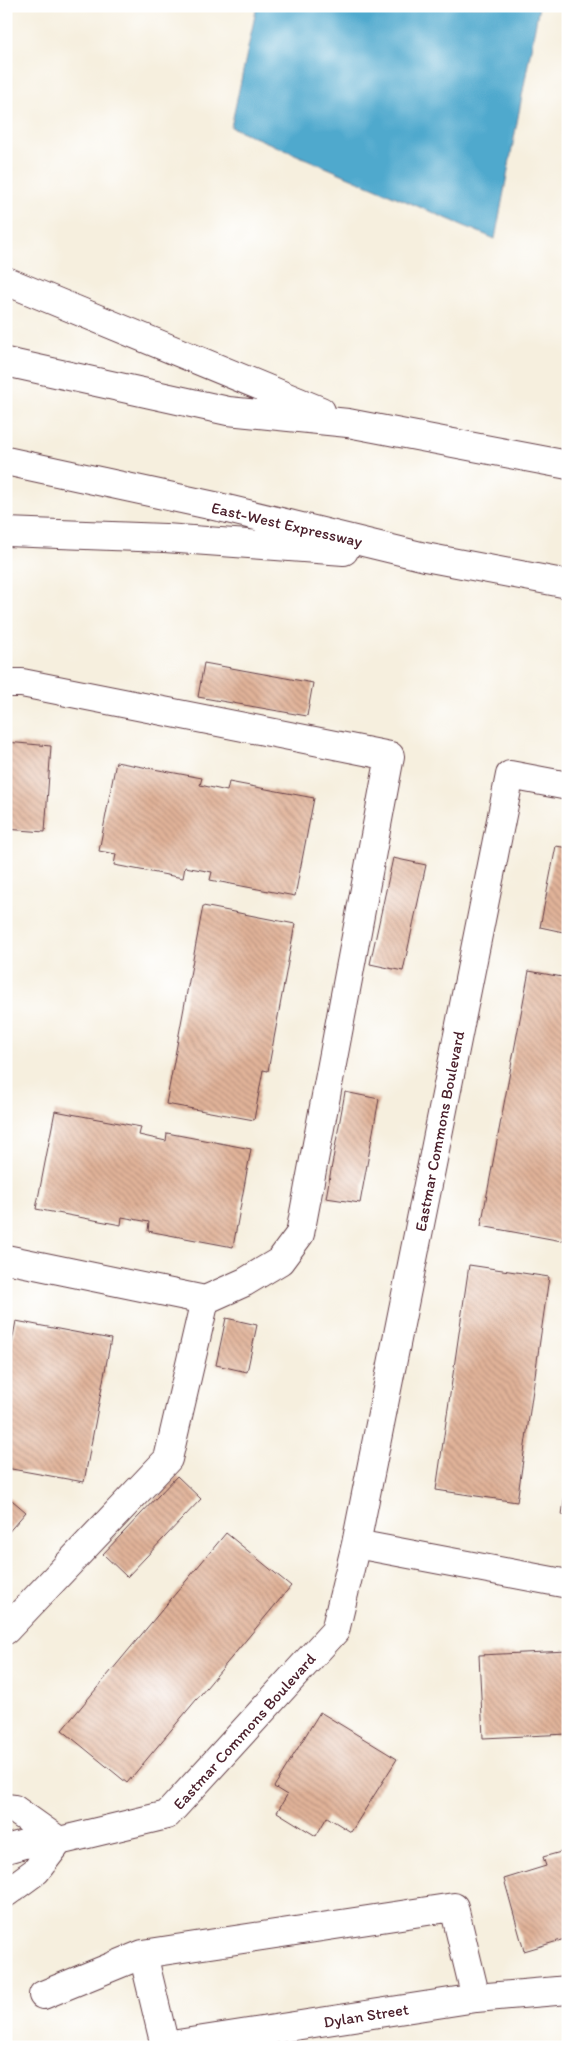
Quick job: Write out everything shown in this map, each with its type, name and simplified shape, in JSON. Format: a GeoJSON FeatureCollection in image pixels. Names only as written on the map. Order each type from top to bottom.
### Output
{"type":"FeatureCollection","features":[{"type":"Feature","properties":{"kind":"main road"},"geometry":{"type":"LineString","coordinates":[[6,281],[348,422]]}},
{"type":"Feature","properties":{"kind":"main road"},"geometry":{"type":"LineString","coordinates":[[6,362],[228,411],[348,422],[568,465]]}},
{"type":"Feature","properties":{"kind":"main road","name":"East-West Expressway"},"geometry":{"type":"LineString","coordinates":[[6,461],[219,507],[425,557],[568,584]]}},
{"type":"Feature","properties":{"kind":"main road"},"geometry":{"type":"LineString","coordinates":[[6,532],[165,538],[425,557]]}},
{"type":"Feature","properties":{"kind":"main road"},"geometry":{"type":"LineString","coordinates":[[6,683],[22,683],[390,756],[300,1234],[280,1261],[245,1282],[205,1300],[6,1259]]}},
{"type":"Feature","properties":{"kind":"main road","name":"Eastmar Commons Boulevard"},"geometry":{"type":"LineString","coordinates":[[6,1848],[24,1844],[59,1841],[167,1815],[335,1631],[356,1544],[510,775],[568,786]]}},
{"type":"Feature","properties":{"kind":"main road"},"geometry":{"type":"LineString","coordinates":[[6,1630],[168,1459],[205,1300]]}},
{"type":"Feature","properties":{"kind":"main road"},"geometry":{"type":"LineString","coordinates":[[356,1544],[568,1584]]}},
{"type":"Feature","properties":{"kind":"main road"},"geometry":{"type":"LineString","coordinates":[[6,1808],[14,1809],[59,1841],[36,1871],[6,1893]]}},
{"type":"Feature","properties":{"kind":"main road"},"geometry":{"type":"LineString","coordinates":[[43,1996],[143,1954],[454,1907],[476,1998]]}},
{"type":"Feature","properties":{"kind":"main road"},"geometry":{"type":"LineString","coordinates":[[143,1954],[161,2046]]}},
{"type":"Feature","properties":{"kind":"main road","name":"Dylan Street"},"geometry":{"type":"LineString","coordinates":[[161,2046],[476,1998],[568,1990]]}},
{"type":"Feature","properties":{"kind":"water"},"geometry":{"type":"Polygon","coordinates":[[[257,6],[539,6],[495,239],[231,127],[257,6]]]}},
{"type":"Feature","properties":{"kind":"building"},"geometry":{"type":"Polygon","coordinates":[[[204,663],[313,683],[307,716],[198,697],[204,663]]]}},
{"type":"Feature","properties":{"kind":"building"},"geometry":{"type":"Polygon","coordinates":[[[6,742],[51,746],[45,832],[6,829],[6,742]]]}},
{"type":"Feature","properties":{"kind":"building"},"geometry":{"type":"Polygon","coordinates":[[[116,762],[202,778],[200,785],[227,791],[229,782],[314,798],[295,896],[210,880],[212,872],[185,867],[183,878],[114,865],[116,854],[99,851],[116,762]]]}},
{"type":"Feature","properties":{"kind":"building"},"geometry":{"type":"Polygon","coordinates":[[[556,846],[568,848],[568,933],[540,927],[556,846]]]}},
{"type":"Feature","properties":{"kind":"building"},"geometry":{"type":"Polygon","coordinates":[[[393,858],[426,865],[403,971],[370,964],[393,858]]]}},
{"type":"Feature","properties":{"kind":"building"},"geometry":{"type":"Polygon","coordinates":[[[203,906],[295,924],[268,1071],[263,1070],[254,1120],[166,1104],[203,906]]]}},
{"type":"Feature","properties":{"kind":"building"},"geometry":{"type":"Polygon","coordinates":[[[529,971],[568,978],[568,1211],[562,1241],[481,1226],[529,971]]]}},
{"type":"Feature","properties":{"kind":"building"},"geometry":{"type":"Polygon","coordinates":[[[345,1092],[379,1099],[360,1203],[326,1198],[345,1092]]]}},
{"type":"Feature","properties":{"kind":"building"},"geometry":{"type":"Polygon","coordinates":[[[55,1111],[141,1127],[139,1135],[166,1141],[167,1133],[251,1149],[233,1247],[148,1231],[149,1222],[122,1217],[121,1225],[36,1209],[55,1111]]]}},
{"type":"Feature","properties":{"kind":"building"},"geometry":{"type":"Polygon","coordinates":[[[469,1265],[549,1277],[517,1502],[436,1490],[469,1265]]]}},
{"type":"Feature","properties":{"kind":"building"},"geometry":{"type":"Polygon","coordinates":[[[226,1318],[257,1325],[247,1372],[216,1365],[226,1318]]]}},
{"type":"Feature","properties":{"kind":"building"},"geometry":{"type":"Polygon","coordinates":[[[16,1321],[111,1339],[84,1482],[6,1468],[6,1373],[16,1321]]]}},
{"type":"Feature","properties":{"kind":"building"},"geometry":{"type":"Polygon","coordinates":[[[177,1476],[201,1499],[127,1577],[103,1554],[177,1476]]]}},
{"type":"Feature","properties":{"kind":"building"},"geometry":{"type":"Polygon","coordinates":[[[568,1480],[568,1516],[562,1515],[568,1480]]]}},
{"type":"Feature","properties":{"kind":"building"},"geometry":{"type":"Polygon","coordinates":[[[6,1495],[26,1512],[6,1535],[6,1495]]]}},
{"type":"Feature","properties":{"kind":"building"},"geometry":{"type":"Polygon","coordinates":[[[226,1533],[291,1586],[127,1783],[62,1730],[226,1533]]]}},
{"type":"Feature","properties":{"kind":"building"},"geometry":{"type":"Polygon","coordinates":[[[568,1651],[568,1734],[483,1738],[479,1655],[568,1651]]]}},
{"type":"Feature","properties":{"kind":"building"},"geometry":{"type":"Polygon","coordinates":[[[320,1712],[397,1759],[351,1832],[327,1817],[316,1836],[277,1812],[287,1795],[274,1787],[320,1712]]]}},
{"type":"Feature","properties":{"kind":"building"},"geometry":{"type":"Polygon","coordinates":[[[568,1850],[568,1938],[524,1951],[504,1879],[546,1866],[543,1857],[568,1850]]]}}]}
